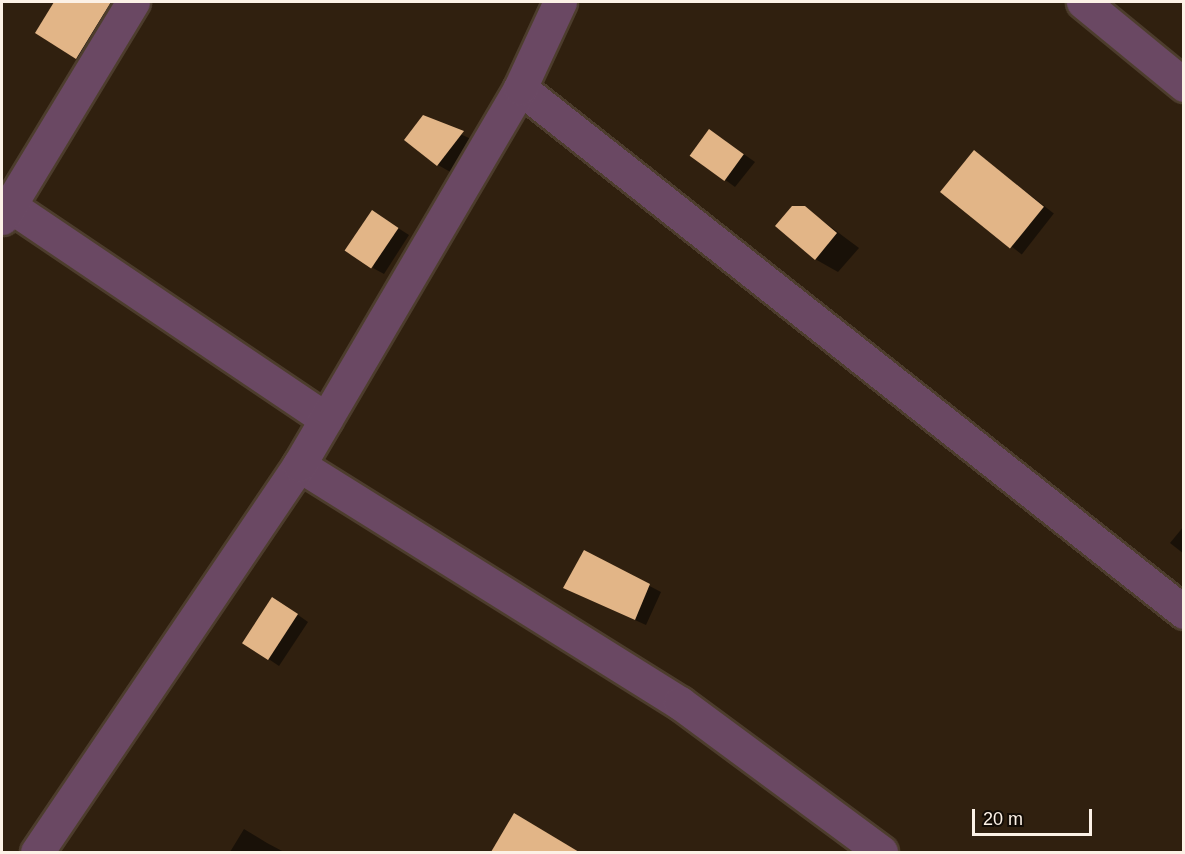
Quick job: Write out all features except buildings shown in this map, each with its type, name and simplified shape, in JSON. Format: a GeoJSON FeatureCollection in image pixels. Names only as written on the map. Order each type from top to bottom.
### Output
{"type":"FeatureCollection","features":[{"type":"Feature","properties":{"kind":"street"},"geometry":{"type":"LineString","coordinates":[[133,2],[6,212],[326,419]]}},
{"type":"Feature","properties":{"kind":"street"},"geometry":{"type":"LineString","coordinates":[[38,852],[299,465],[520,88],[560,2]]}},
{"type":"Feature","properties":{"kind":"street"},"geometry":{"type":"LineString","coordinates":[[1083,2],[1184,86]]}},
{"type":"Feature","properties":{"kind":"street"},"geometry":{"type":"LineString","coordinates":[[520,88],[1184,612]]}},
{"type":"Feature","properties":{"kind":"street"},"geometry":{"type":"LineString","coordinates":[[299,465],[680,702],[881,852]]}}]}
